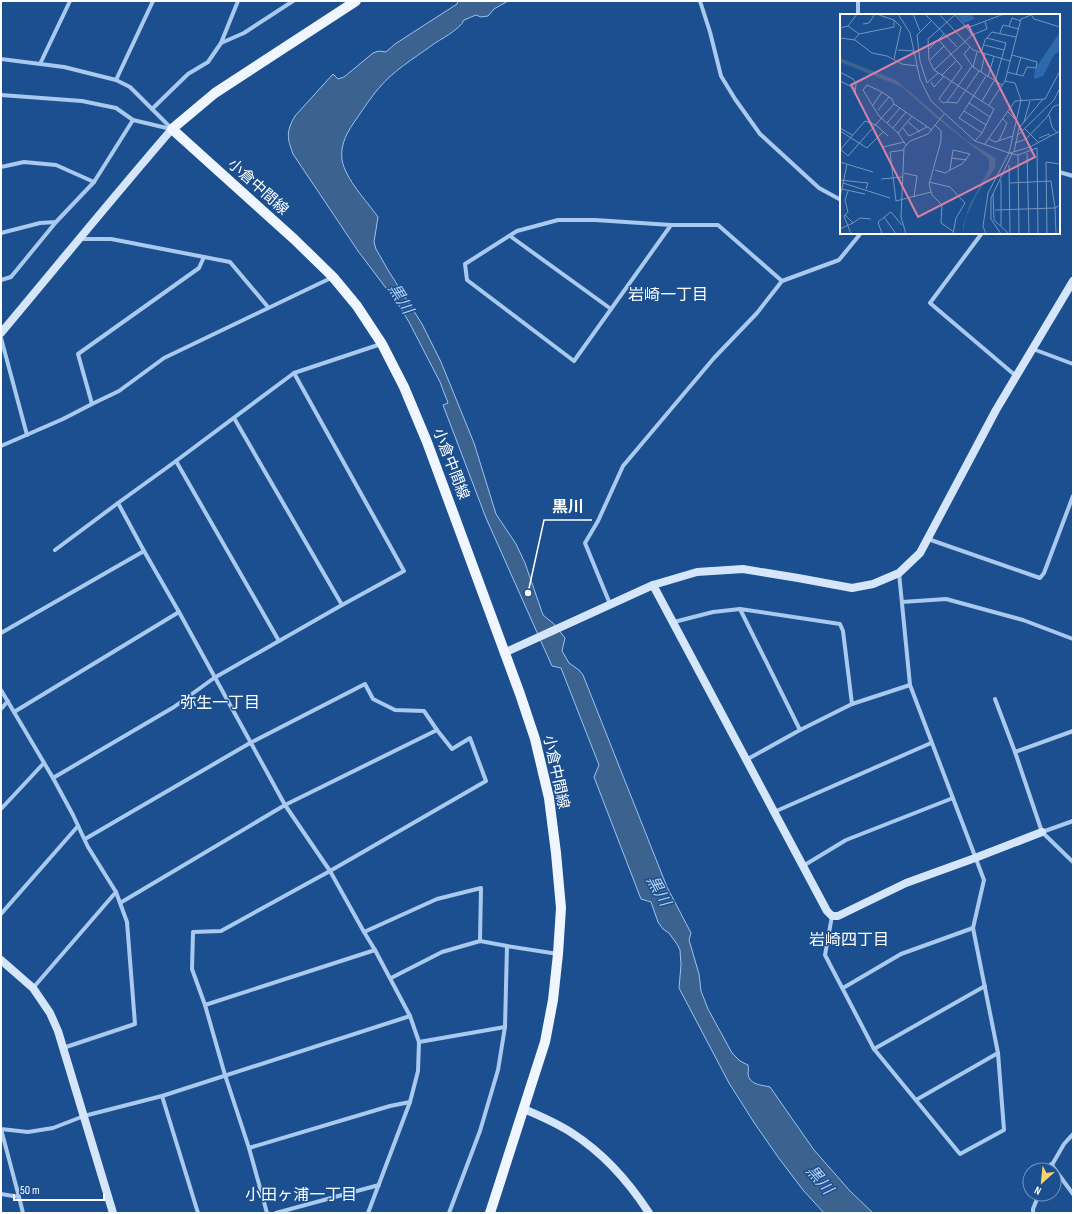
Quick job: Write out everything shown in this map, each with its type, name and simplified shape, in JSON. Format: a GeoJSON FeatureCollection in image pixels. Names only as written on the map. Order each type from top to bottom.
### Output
{"type":"FeatureCollection","features":[{"type":"Feature","properties":{"kind":"main road"},"geometry":{"type":"LineString","coordinates":[[172,129],[215,93],[356,1]]}},
{"type":"Feature","properties":{"kind":"main road","name":"小倉中間線"},"geometry":{"type":"LineString","coordinates":[[172,129],[294,239],[333,277],[357,306],[382,344],[404,387],[427,442],[520,694],[535,740],[549,798],[561,908],[558,954],[553,1000],[545,1042],[490,1213]]}},
{"type":"Feature","properties":{"kind":"street"},"geometry":{"type":"LineString","coordinates":[[40,64],[70,1]]}},
{"type":"Feature","properties":{"kind":"street"},"geometry":{"type":"LineString","coordinates":[[116,80],[153,1]]}},
{"type":"Feature","properties":{"kind":"street"},"geometry":{"type":"LineString","coordinates":[[152,109],[188,74],[208,62],[221,43],[238,1]]}},
{"type":"Feature","properties":{"kind":"street"},"geometry":{"type":"LineString","coordinates":[[221,43],[244,33],[293,1]]}},
{"type":"Feature","properties":{"kind":"street"},"geometry":{"type":"LineString","coordinates":[[700,1],[710,32],[721,76],[735,99],[760,134],[819,188],[840,199]]}},
{"type":"Feature","properties":{"kind":"street"},"geometry":{"type":"LineString","coordinates":[[858,1],[858,14]]}},
{"type":"Feature","properties":{"kind":"street"},"geometry":{"type":"LineString","coordinates":[[1,59],[64,67],[116,80],[130,87],[172,129]]}},
{"type":"Feature","properties":{"kind":"street"},"geometry":{"type":"LineString","coordinates":[[1,95],[82,101],[116,108],[133,120],[172,129]]}},
{"type":"Feature","properties":{"kind":"street"},"geometry":{"type":"LineString","coordinates":[[1,280],[11,277],[56,222],[94,182],[133,120]]}},
{"type":"Feature","properties":{"kind":"street"},"geometry":{"type":"LineString","coordinates":[[1,333],[81,239],[115,195],[172,129]]}},
{"type":"Feature","properties":{"kind":"street"},"geometry":{"type":"LineString","coordinates":[[1,167],[24,162],[56,165],[94,182]]}},
{"type":"Feature","properties":{"kind":"street"},"geometry":{"type":"LineString","coordinates":[[1060,172],[1073,176]]}},
{"type":"Feature","properties":{"kind":"street"},"geometry":{"type":"LineString","coordinates":[[671,225],[574,361],[467,280],[465,264],[517,232],[558,220],[595,220],[671,225],[718,224],[782,281]]}},
{"type":"Feature","properties":{"kind":"street"},"geometry":{"type":"LineString","coordinates":[[1,233],[40,223],[56,222]]}},
{"type":"Feature","properties":{"kind":"street"},"geometry":{"type":"LineString","coordinates":[[610,604],[585,543],[598,521],[623,466],[714,358],[757,313],[782,281],[839,260],[860,234]]}},
{"type":"Feature","properties":{"kind":"street"},"geometry":{"type":"LineString","coordinates":[[981,234],[930,303],[1016,376]]}},
{"type":"Feature","properties":{"kind":"street"},"geometry":{"type":"LineString","coordinates":[[510,236],[611,310]]}},
{"type":"Feature","properties":{"kind":"street"},"geometry":{"type":"LineString","coordinates":[[81,239],[111,239],[230,262],[268,307]]}},
{"type":"Feature","properties":{"kind":"street"},"geometry":{"type":"LineString","coordinates":[[92,404],[78,354],[199,268],[204,257]]}},
{"type":"Feature","properties":{"kind":"street"},"geometry":{"type":"LineString","coordinates":[[1,446],[63,419],[119,391],[164,358],[333,277]]}},
{"type":"Feature","properties":{"kind":"street"},"geometry":{"type":"LineString","coordinates":[[504,653],[653,585],[697,572],[743,569],[852,588],[874,584],[899,573],[920,553],[996,410],[1073,281]]}},
{"type":"Feature","properties":{"kind":"street"},"geometry":{"type":"LineString","coordinates":[[1,338],[27,435]]}},
{"type":"Feature","properties":{"kind":"street"},"geometry":{"type":"LineString","coordinates":[[55,550],[176,462],[294,373],[382,344]]}},
{"type":"Feature","properties":{"kind":"street"},"geometry":{"type":"LineString","coordinates":[[1033,349],[1073,364]]}},
{"type":"Feature","properties":{"kind":"street"},"geometry":{"type":"LineString","coordinates":[[53,778],[174,707],[214,678],[404,571],[294,373]]}},
{"type":"Feature","properties":{"kind":"street"},"geometry":{"type":"LineString","coordinates":[[234,418],[342,605]]}},
{"type":"Feature","properties":{"kind":"street"},"geometry":{"type":"LineString","coordinates":[[176,462],[279,641]]}},
{"type":"Feature","properties":{"kind":"street"},"geometry":{"type":"LineString","coordinates":[[927,539],[1040,578],[1044,573],[1073,496]]}},
{"type":"Feature","properties":{"kind":"street"},"geometry":{"type":"LineString","coordinates":[[118,503],[285,805],[330,871],[391,978],[410,1016],[419,1042],[418,1071],[410,1102],[368,1213]]}},
{"type":"Feature","properties":{"kind":"street"},"geometry":{"type":"LineString","coordinates":[[1,634],[144,551]]}},
{"type":"Feature","properties":{"kind":"street"},"geometry":{"type":"LineString","coordinates":[[832,916],[825,955],[874,1049],[960,1154],[1004,1130],[998,1053],[973,928],[984,880],[910,685],[899,573]]}},
{"type":"Feature","properties":{"kind":"street"},"geometry":{"type":"LineString","coordinates":[[653,585],[827,911],[832,916],[838,916],[906,883],[1073,821]]}},
{"type":"Feature","properties":{"kind":"street"},"geometry":{"type":"LineString","coordinates":[[902,602],[946,600],[1023,620],[1073,639]]}},
{"type":"Feature","properties":{"kind":"street"},"geometry":{"type":"LineString","coordinates":[[674,622],[713,612],[740,609],[840,624],[843,631],[852,704]]}},
{"type":"Feature","properties":{"kind":"street"},"geometry":{"type":"LineString","coordinates":[[740,609],[800,730]]}},
{"type":"Feature","properties":{"kind":"street"},"geometry":{"type":"LineString","coordinates":[[14,712],[179,612]]}},
{"type":"Feature","properties":{"kind":"street"},"geometry":{"type":"LineString","coordinates":[[85,839],[250,743],[365,684],[373,699],[395,710],[424,711],[452,749],[470,738],[486,781],[330,871],[221,931],[193,932],[192,969],[205,1005],[225,1075],[249,1148],[267,1213]]}},
{"type":"Feature","properties":{"kind":"street"},"geometry":{"type":"LineString","coordinates":[[746,760],[800,730],[852,704],[910,685]]}},
{"type":"Feature","properties":{"kind":"street"},"geometry":{"type":"LineString","coordinates":[[1,690],[53,778],[85,839],[116,892],[127,922],[135,1024],[63,1048]]}},
{"type":"Feature","properties":{"kind":"street"},"geometry":{"type":"LineString","coordinates":[[995,699],[1042,832],[1073,862]]}},
{"type":"Feature","properties":{"kind":"street"},"geometry":{"type":"LineString","coordinates":[[1,709],[8,701]]}},
{"type":"Feature","properties":{"kind":"street"},"geometry":{"type":"LineString","coordinates":[[120,903],[285,805],[437,730]]}},
{"type":"Feature","properties":{"kind":"street"},"geometry":{"type":"LineString","coordinates":[[1015,752],[1073,731]]}},
{"type":"Feature","properties":{"kind":"street"},"geometry":{"type":"LineString","coordinates":[[774,812],[931,743]]}},
{"type":"Feature","properties":{"kind":"street"},"geometry":{"type":"LineString","coordinates":[[1,810],[44,763]]}},
{"type":"Feature","properties":{"kind":"street"},"geometry":{"type":"LineString","coordinates":[[803,866],[846,840],[953,798]]}},
{"type":"Feature","properties":{"kind":"street"},"geometry":{"type":"LineString","coordinates":[[1,914],[78,826]]}},
{"type":"Feature","properties":{"kind":"street"},"geometry":{"type":"LineString","coordinates":[[364,932],[437,899],[481,888],[480,941]]}},
{"type":"Feature","properties":{"kind":"street"},"geometry":{"type":"LineString","coordinates":[[33,988],[116,892]]}},
{"type":"Feature","properties":{"kind":"street"},"geometry":{"type":"LineString","coordinates":[[842,988],[901,954],[973,928]]}},
{"type":"Feature","properties":{"kind":"street"},"geometry":{"type":"LineString","coordinates":[[391,978],[442,952],[480,941],[558,954]]}},
{"type":"Feature","properties":{"kind":"street"},"geometry":{"type":"LineString","coordinates":[[449,1213],[480,1131],[498,1070],[505,1028],[507,946]]}},
{"type":"Feature","properties":{"kind":"street"},"geometry":{"type":"LineString","coordinates":[[205,1005],[375,950]]}},
{"type":"Feature","properties":{"kind":"street"},"geometry":{"type":"LineString","coordinates":[[2,962],[33,988],[50,1013],[63,1048],[113,1213]]}},
{"type":"Feature","properties":{"kind":"street"},"geometry":{"type":"LineString","coordinates":[[874,1049],[985,986]]}},
{"type":"Feature","properties":{"kind":"street"},"geometry":{"type":"LineString","coordinates":[[23,1213],[1,1129],[28,1132],[53,1128],[84,1116],[162,1096],[410,1016]]}},
{"type":"Feature","properties":{"kind":"street"},"geometry":{"type":"LineString","coordinates":[[419,1042],[505,1028]]}},
{"type":"Feature","properties":{"kind":"street"},"geometry":{"type":"LineString","coordinates":[[916,1100],[998,1053]]}},
{"type":"Feature","properties":{"kind":"street"},"geometry":{"type":"LineString","coordinates":[[162,1096],[198,1213]]}},
{"type":"Feature","properties":{"kind":"street"},"geometry":{"type":"LineString","coordinates":[[249,1148],[390,1106],[410,1102]]}},
{"type":"Feature","properties":{"kind":"street"},"geometry":{"type":"LineString","coordinates":[[524,1109],[571,1133],[599,1153],[626,1182],[649,1213]]}},
{"type":"Feature","properties":{"kind":"street"},"geometry":{"type":"LineString","coordinates":[[1052,1162],[1064,1144],[1073,1134]]}},
{"type":"Feature","properties":{"kind":"street"},"geometry":{"type":"LineString","coordinates":[[1062,1179],[1073,1194]]}},
{"type":"Feature","properties":{"kind":"street"},"geometry":{"type":"LineString","coordinates":[[276,1213],[379,1185]]}},
{"type":"Feature","properties":{"kind":"street"},"geometry":{"type":"LineString","coordinates":[[1,1194],[19,1197]]}},
{"type":"Feature","properties":{"kind":"street"},"geometry":{"type":"LineString","coordinates":[[1033,1213],[1036,1202]]}},
{"type":"Feature","properties":{"kind":"water"},"geometry":{"type":"Polygon","coordinates":[[[458,1],[508,1],[494,9],[488,16],[481,17],[476,15],[464,20],[462,24],[454,31],[390,76],[376,91],[345,138],[342,148],[342,160],[344,167],[357,190],[378,217],[374,242],[376,249],[422,324],[441,362],[474,443],[496,514],[516,544],[525,563],[543,615],[554,624],[565,638],[562,651],[569,663],[583,675],[667,887],[691,933],[689,940],[699,974],[701,991],[708,1009],[732,1053],[740,1061],[748,1065],[749,1078],[756,1084],[770,1087],[814,1150],[850,1191],[873,1213],[824,1213],[803,1190],[778,1157],[729,1083],[679,988],[681,965],[680,950],[669,933],[663,929],[658,922],[651,902],[641,899],[594,777],[599,765],[561,668],[552,666],[486,518],[443,405],[448,403],[440,382],[398,304],[358,251],[293,154],[288,135],[290,126],[295,116],[333,74],[338,79],[344,77],[373,53],[379,51],[386,52],[395,44],[457,4],[458,1]]]}},
{"type":"Feature","properties":{"kind":"place","name":"黒川"},"geometry":{"type":"Point","coordinates":[528,593]}},
{"type":"Feature","properties":{"kind":"district","name":"岩崎一丁目"},"geometry":{"type":"Point","coordinates":[668,295]}},
{"type":"Feature","properties":{"kind":"district","name":"弥生一丁目"},"geometry":{"type":"Point","coordinates":[220,703]}},
{"type":"Feature","properties":{"kind":"district","name":"岩崎四丁目"},"geometry":{"type":"Point","coordinates":[849,940]}},
{"type":"Feature","properties":{"kind":"district","name":"小田ヶ浦一丁目"},"geometry":{"type":"Point","coordinates":[301,1195]}}]}
